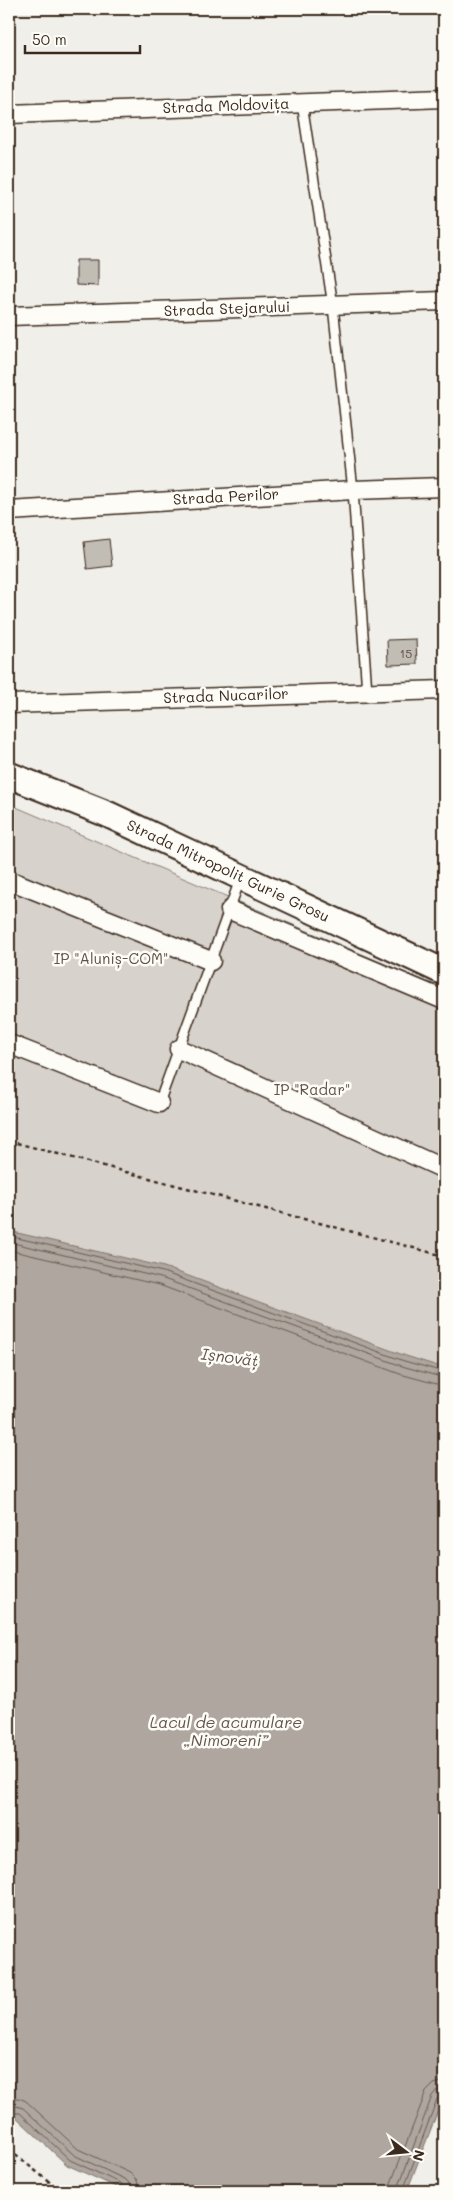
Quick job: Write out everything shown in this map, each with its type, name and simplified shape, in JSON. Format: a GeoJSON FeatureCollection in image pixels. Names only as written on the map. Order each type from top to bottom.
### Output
{"type":"FeatureCollection","features":[{"type":"Feature","properties":{"kind":"main road","name":"Strada Mitropolit Gurie Grosu"},"geometry":{"type":"LineString","coordinates":[[9,775],[107,814],[444,972]]}},
{"type":"Feature","properties":{"kind":"street","name":"Strada Moldovița"},"geometry":{"type":"LineString","coordinates":[[9,114],[444,98]]}},
{"type":"Feature","properties":{"kind":"street","name":"Strada Stejarului"},"geometry":{"type":"LineString","coordinates":[[9,316],[444,301]]}},
{"type":"Feature","properties":{"kind":"street","name":"Strada Perilor"},"geometry":{"type":"LineString","coordinates":[[9,510],[354,490],[444,487]]}},
{"type":"Feature","properties":{"kind":"street","name":"Strada Nucarilor"},"geometry":{"type":"LineString","coordinates":[[9,704],[444,690]]}},
{"type":"Feature","properties":{"kind":"street"},"geometry":{"type":"LineString","coordinates":[[9,880],[211,961]]}},
{"type":"Feature","properties":{"kind":"street"},"geometry":{"type":"LineString","coordinates":[[230,910],[444,1000]]}},
{"type":"Feature","properties":{"kind":"street"},"geometry":{"type":"LineString","coordinates":[[9,1044],[159,1103]]}},
{"type":"Feature","properties":{"kind":"street"},"geometry":{"type":"LineString","coordinates":[[179,1049],[444,1169]]}},
{"type":"Feature","properties":{"kind":"lane"},"geometry":{"type":"LineString","coordinates":[[302,103],[333,306],[354,490],[367,692]]}},
{"type":"Feature","properties":{"kind":"lane"},"geometry":{"type":"LineString","coordinates":[[159,1103],[241,877]]}},
{"type":"Feature","properties":{"kind":"path"},"geometry":{"type":"LineString","coordinates":[[9,1141],[444,1256]]}},
{"type":"Feature","properties":{"kind":"path"},"geometry":{"type":"LineString","coordinates":[[9,2150],[61,2191]]}},
{"type":"Feature","properties":{"kind":"green space"},"geometry":{"type":"Polygon","coordinates":[[[9,804],[444,989],[444,1388],[9,1267],[9,804]]]}},
{"type":"Feature","properties":{"kind":"water","name":"Lacul de acumulare „Nimoreni”"},"geometry":{"type":"Polygon","coordinates":[[[9,1231],[164,1267],[406,1356],[444,1368],[444,2095],[407,2191],[125,2191],[67,2165],[16,2117],[9,2118],[9,1231]]]}},
{"type":"Feature","properties":{"kind":"building"},"geometry":{"type":"Polygon","coordinates":[[[76,260],[98,260],[98,286],[76,285],[76,260]]]}},
{"type":"Feature","properties":{"kind":"building"},"geometry":{"type":"Polygon","coordinates":[[[109,539],[112,566],[87,569],[84,542],[109,539]]]}},
{"type":"Feature","properties":{"kind":"building"},"geometry":{"type":"Polygon","coordinates":[[[416,639],[417,664],[388,665],[387,640],[416,639]]]}},
{"type":"Feature","properties":{"kind":"park label","name":"IP \"Aluniș-COM\""},"geometry":{"type":"Point","coordinates":[111,959]}},
{"type":"Feature","properties":{"kind":"park label","name":"IP \"Radar\""},"geometry":{"type":"Point","coordinates":[312,1090]}},
{"type":"Feature","properties":{"kind":"water label","name":"Ișnovăț"},"geometry":{"type":"Point","coordinates":[230,1357]}}]}
